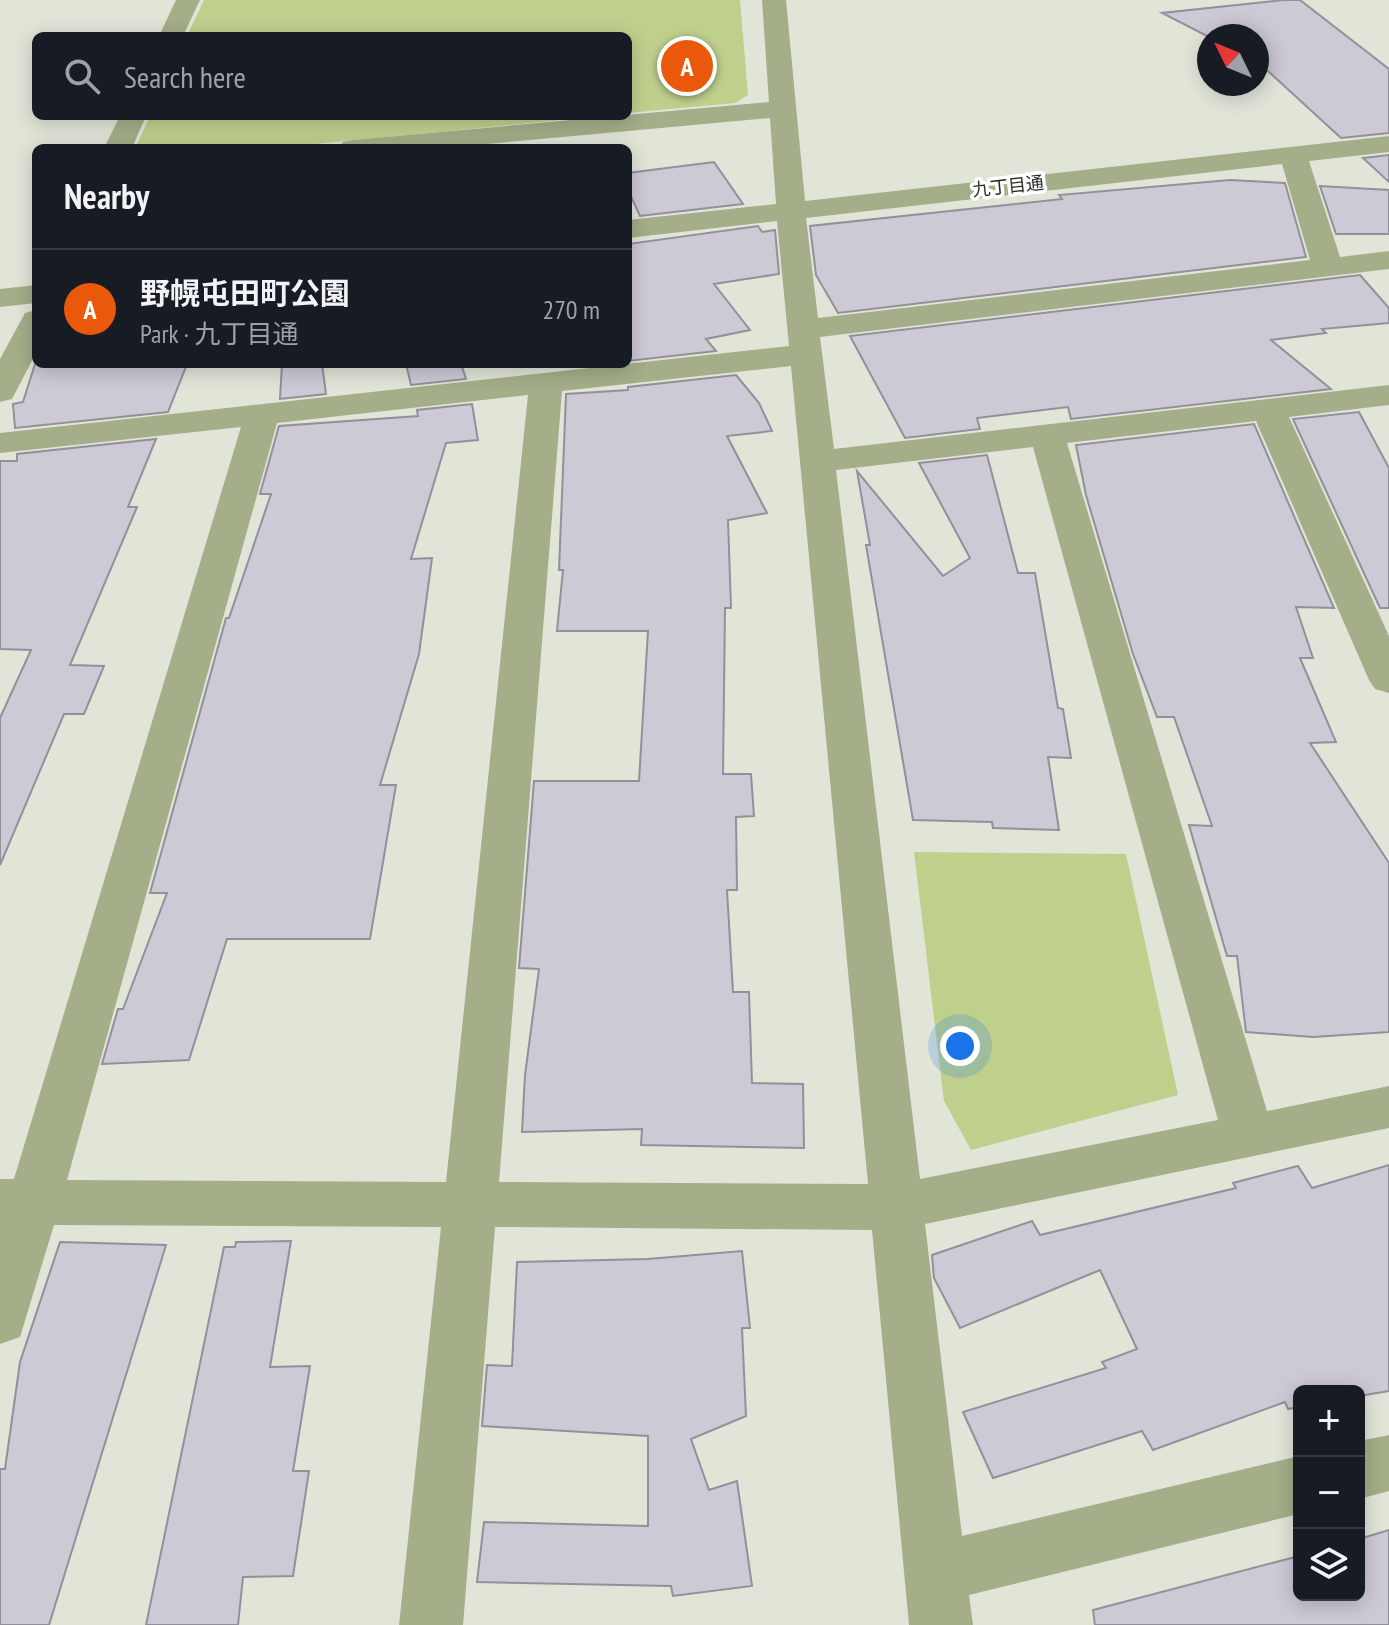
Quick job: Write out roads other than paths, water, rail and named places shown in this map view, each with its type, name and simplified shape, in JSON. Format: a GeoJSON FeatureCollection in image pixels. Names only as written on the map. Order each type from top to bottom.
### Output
{"type":"FeatureCollection","features":[{"type":"Feature","properties":{"kind":"street"},"geometry":{"type":"LineString","coordinates":[[173,32],[188,0]]}},
{"type":"Feature","properties":{"kind":"street"},"geometry":{"type":"LineString","coordinates":[[774,0],[791,211],[938,1599],[1293,1487]]}},
{"type":"Feature","properties":{"kind":"street"},"geometry":{"type":"LineString","coordinates":[[397,144],[782,109]]}},
{"type":"Feature","properties":{"kind":"street"},"geometry":{"type":"LineString","coordinates":[[120,144],[131,120]]}},
{"type":"Feature","properties":{"kind":"street","name":"九丁目通"},"geometry":{"type":"LineString","coordinates":[[632,229],[1389,144]]}},
{"type":"Feature","properties":{"kind":"street"},"geometry":{"type":"LineString","coordinates":[[1293,155],[1327,265]]}},
{"type":"Feature","properties":{"kind":"street"},"geometry":{"type":"LineString","coordinates":[[0,443],[546,383],[1327,265],[1389,260]]}},
{"type":"Feature","properties":{"kind":"street"},"geometry":{"type":"LineString","coordinates":[[0,298],[32,294]]}},
{"type":"Feature","properties":{"kind":"street"},"geometry":{"type":"LineString","coordinates":[[0,392],[32,328]]}},
{"type":"Feature","properties":{"kind":"street"},"geometry":{"type":"LineString","coordinates":[[431,1625],[546,383]]}},
{"type":"Feature","properties":{"kind":"street"},"geometry":{"type":"LineString","coordinates":[[817,462],[1389,395]]}},
{"type":"Feature","properties":{"kind":"street"},"geometry":{"type":"LineString","coordinates":[[1268,409],[1389,680]]}},
{"type":"Feature","properties":{"kind":"street"},"geometry":{"type":"LineString","coordinates":[[0,1319],[16,1202],[262,414]]}},
{"type":"Feature","properties":{"kind":"street"},"geometry":{"type":"LineString","coordinates":[[1047,435],[1249,1137]]}},
{"type":"Feature","properties":{"kind":"street"},"geometry":{"type":"LineString","coordinates":[[16,1202],[896,1207],[1389,1107]]}},
{"type":"Feature","properties":{"kind":"street"},"geometry":{"type":"LineString","coordinates":[[1365,1469],[1389,1463]]}},
{"type":"Feature","properties":{"kind":"place","name":"野幌屯田町公園"},"geometry":{"type":"Point","coordinates":[687,66]}}]}
